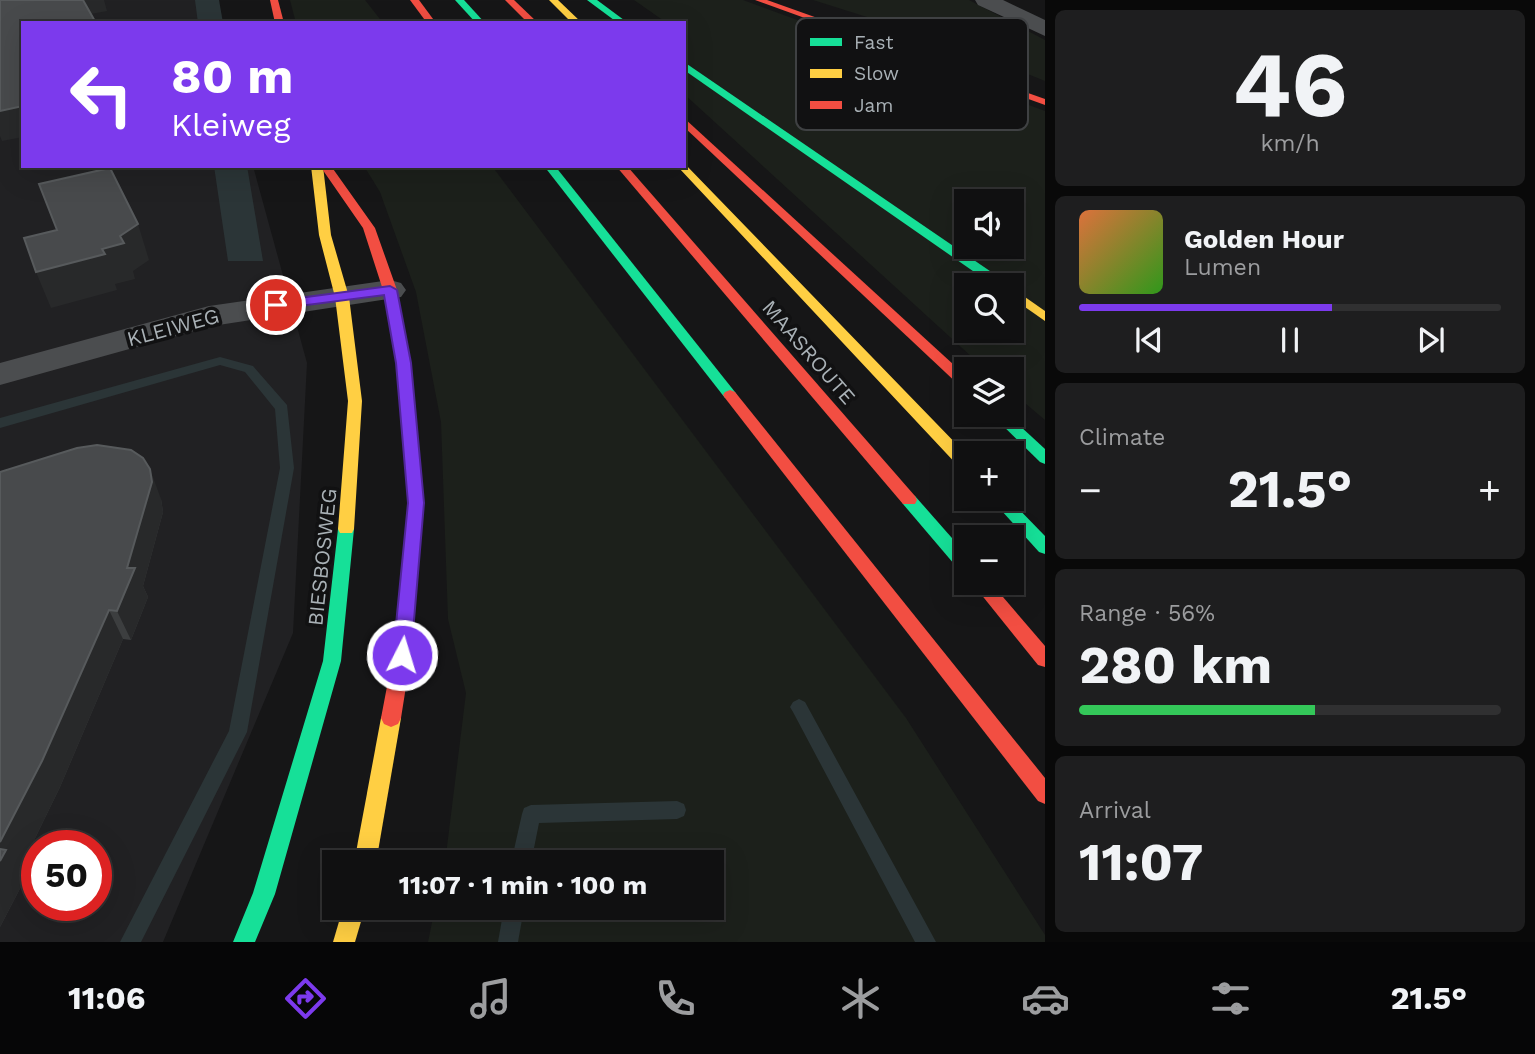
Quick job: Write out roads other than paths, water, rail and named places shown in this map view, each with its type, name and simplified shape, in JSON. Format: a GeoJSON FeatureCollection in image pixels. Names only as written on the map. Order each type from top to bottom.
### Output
{"type":"FeatureCollection","features":[{"type":"Feature","properties":{"kind":"main road"},"geometry":{"type":"LineString","coordinates":[[274,0],[279,21]]}},
{"type":"Feature","properties":{"kind":"main road"},"geometry":{"type":"LineString","coordinates":[[414,0],[430,21]]}},
{"type":"Feature","properties":{"kind":"main road"},"geometry":{"type":"LineString","coordinates":[[459,0],[479,21]]}},
{"type":"Feature","properties":{"kind":"main road"},"geometry":{"type":"LineString","coordinates":[[509,0],[532,21]]}},
{"type":"Feature","properties":{"kind":"main road"},"geometry":{"type":"LineString","coordinates":[[553,0],[576,21]]}},
{"type":"Feature","properties":{"kind":"main road"},"geometry":{"type":"LineString","coordinates":[[592,0],[621,21]]}},
{"type":"Feature","properties":{"kind":"main road"},"geometry":{"type":"LineString","coordinates":[[759,0],[809,18]]}},
{"type":"Feature","properties":{"kind":"main road"},"geometry":{"type":"LineString","coordinates":[[799,0],[850,18]]}},
{"type":"Feature","properties":{"kind":"main road"},"geometry":{"type":"LineString","coordinates":[[686,66],[985,273]]}},
{"type":"Feature","properties":{"kind":"main road"},"geometry":{"type":"LineString","coordinates":[[1028,80],[1045,86]]}},
{"type":"Feature","properties":{"kind":"main road"},"geometry":{"type":"LineString","coordinates":[[1028,96],[1045,102]]}},
{"type":"Feature","properties":{"kind":"main road"},"geometry":{"type":"LineString","coordinates":[[686,123],[954,373]]}},
{"type":"Feature","properties":{"kind":"main road","name":"BIESBOSWEG"},"geometry":{"type":"LineString","coordinates":[[244,942],[264,894],[332,661],[349,501],[355,401],[342,297],[325,235],[317,168]]}},
{"type":"Feature","properties":{"kind":"main road"},"geometry":{"type":"LineString","coordinates":[[326,168],[369,228],[390,290],[403,363],[416,503],[402,655],[367,850]]}},
{"type":"Feature","properties":{"kind":"main road"},"geometry":{"type":"LineString","coordinates":[[551,168],[1045,794]]}},
{"type":"Feature","properties":{"kind":"main road","name":"MAASROUTE"},"geometry":{"type":"LineString","coordinates":[[623,168],[954,552]]}},
{"type":"Feature","properties":{"kind":"main road","name":"MAASROUTE"},"geometry":{"type":"LineString","coordinates":[[685,168],[954,451]]}},
{"type":"Feature","properties":{"kind":"main road"},"geometry":{"type":"LineString","coordinates":[[1024,301],[1045,317]]}},
{"type":"Feature","properties":{"kind":"main road"},"geometry":{"type":"LineString","coordinates":[[1012,427],[1045,458]]}},
{"type":"Feature","properties":{"kind":"main road"},"geometry":{"type":"LineString","coordinates":[[1010,511],[1045,547]]}},
{"type":"Feature","properties":{"kind":"main road"},"geometry":{"type":"LineString","coordinates":[[991,595],[1045,659]]}},
{"type":"Feature","properties":{"kind":"main road"},"geometry":{"type":"LineString","coordinates":[[344,942],[350,920]]}},
{"type":"Feature","properties":{"kind":"street"},"geometry":{"type":"LineString","coordinates":[[986,0],[1023,18]]}},
{"type":"Feature","properties":{"kind":"street"},"geometry":{"type":"LineString","coordinates":[[1028,21],[1045,29]]}},
{"type":"Feature","properties":{"kind":"street","name":"KLEIWEG"},"geometry":{"type":"LineString","coordinates":[[0,374],[209,316],[390,290]]}},
{"type":"Feature","properties":{"kind":"waterway"},"geometry":{"type":"LineString","coordinates":[[0,423],[220,361],[249,369],[282,408],[287,468],[238,732],[130,942]]}},
{"type":"Feature","properties":{"kind":"waterway"},"geometry":{"type":"LineString","coordinates":[[799,707],[926,942]]}},
{"type":"Feature","properties":{"kind":"waterway"},"geometry":{"type":"LineString","coordinates":[[524,850],[531,814],[677,810]]}},
{"type":"Feature","properties":{"kind":"waterway"},"geometry":{"type":"LineString","coordinates":[[508,942],[512,920]]}}]}
